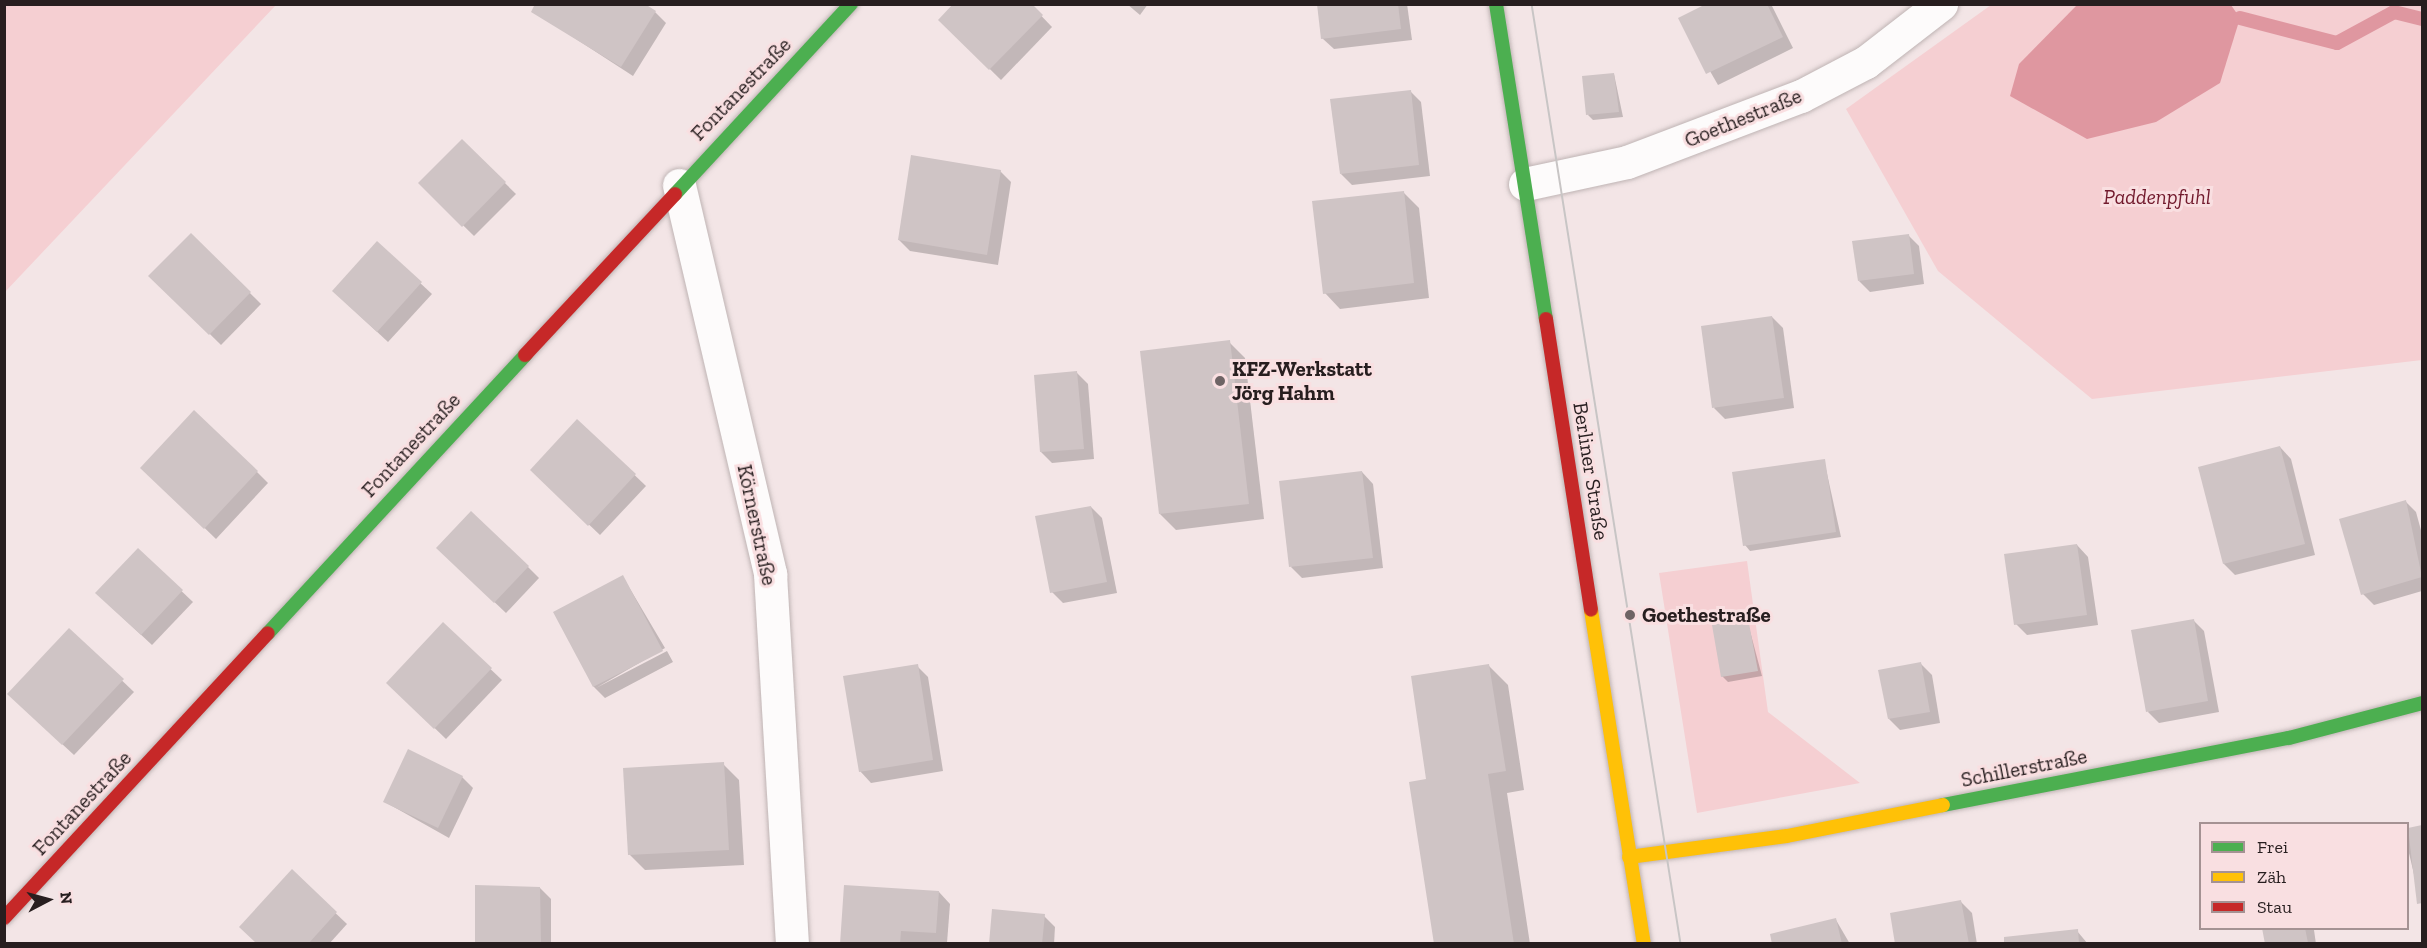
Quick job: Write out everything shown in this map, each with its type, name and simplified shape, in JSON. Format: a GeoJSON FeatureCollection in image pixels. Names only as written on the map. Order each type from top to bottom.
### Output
{"type":"FeatureCollection","features":[{"type":"Feature","properties":{"kind":"street","name":"Fontanestraße"},"geometry":{"type":"LineString","coordinates":[[4,918],[679,185],[851,4]]}},
{"type":"Feature","properties":{"kind":"street","name":"Berliner Straße"},"geometry":{"type":"LineString","coordinates":[[1496,4],[1644,944]]}},
{"type":"Feature","properties":{"kind":"street","name":"Goethestraße"},"geometry":{"type":"LineString","coordinates":[[1525,184],[1627,162],[1800,96],[1866,62],[1941,4]]}},
{"type":"Feature","properties":{"kind":"street","name":"Körnerstraße"},"geometry":{"type":"LineString","coordinates":[[679,185],[770,574],[792,944]]}},
{"type":"Feature","properties":{"kind":"street","name":"Schillerstraße"},"geometry":{"type":"LineString","coordinates":[[1629,857],[1787,836],[2289,738],[2422,703]]}},
{"type":"Feature","properties":{"kind":"green space"},"geometry":{"type":"Polygon","coordinates":[[[4,5],[276,5],[5,292],[4,5]]]}},
{"type":"Feature","properties":{"kind":"green space","name":"Paddenpfuhl"},"geometry":{"type":"Polygon","coordinates":[[[1991,5],[2422,5],[2422,360],[2092,399],[1938,271],[1846,109],[1991,5]]]}},
{"type":"Feature","properties":{"kind":"green space"},"geometry":{"type":"Polygon","coordinates":[[[1747,561],[1768,712],[1860,783],[1697,813],[1659,573],[1747,561]]]}},
{"type":"Feature","properties":{"kind":"shaded area"},"geometry":{"type":"Polygon","coordinates":[[[2077,5],[2231,5],[2240,18],[2220,83],[2156,122],[2087,139],[2010,96],[2019,64],[2077,5]]]}},
{"type":"Feature","properties":{"kind":"building"},"geometry":{"type":"Polygon","coordinates":[[[535,4],[645,4],[656,11],[621,67],[531,12],[535,4]]]}},
{"type":"Feature","properties":{"kind":"building"},"geometry":{"type":"Polygon","coordinates":[[[953,4],[1032,4],[1043,15],[989,70],[938,20],[953,4]]]}},
{"type":"Feature","properties":{"kind":"building"},"geometry":{"type":"Polygon","coordinates":[[[1317,4],[1398,4],[1401,29],[1321,39],[1317,4]]]}},
{"type":"Feature","properties":{"kind":"building"},"geometry":{"type":"Polygon","coordinates":[[[1706,4],[1767,4],[1783,37],[1706,74],[1678,18],[1706,4]]]}},
{"type":"Feature","properties":{"kind":"building"},"geometry":{"type":"Polygon","coordinates":[[[1614,73],[1619,112],[1586,115],[1582,76],[1614,73]]]}},
{"type":"Feature","properties":{"kind":"building"},"geometry":{"type":"Polygon","coordinates":[[[1411,90],[1419,165],[1340,174],[1330,99],[1411,90]]]}},
{"type":"Feature","properties":{"kind":"building"},"geometry":{"type":"Polygon","coordinates":[[[462,139],[506,182],[462,227],[418,183],[462,139]]]}},
{"type":"Feature","properties":{"kind":"building"},"geometry":{"type":"Polygon","coordinates":[[[911,155],[1001,170],[987,255],[898,240],[911,155]]]}},
{"type":"Feature","properties":{"kind":"building"},"geometry":{"type":"Polygon","coordinates":[[[1404,191],[1414,283],[1323,294],[1312,201],[1404,191]]]}},
{"type":"Feature","properties":{"kind":"building"},"geometry":{"type":"Polygon","coordinates":[[[191,233],[251,292],[209,335],[148,276],[191,233]]]}},
{"type":"Feature","properties":{"kind":"building"},"geometry":{"type":"Polygon","coordinates":[[[1909,234],[1914,274],[1858,281],[1852,241],[1909,234]]]}},
{"type":"Feature","properties":{"kind":"building"},"geometry":{"type":"Polygon","coordinates":[[[377,241],[422,282],[377,332],[332,291],[377,241]]]}},
{"type":"Feature","properties":{"kind":"building"},"geometry":{"type":"Polygon","coordinates":[[[1772,316],[1784,398],[1712,408],[1701,326],[1772,316]]]}},
{"type":"Feature","properties":{"kind":"building"},"geometry":{"type":"Polygon","coordinates":[[[1230,340],[1249,504],[1159,514],[1140,351],[1230,340]]]}},
{"type":"Feature","properties":{"kind":"building"},"geometry":{"type":"Polygon","coordinates":[[[1077,371],[1084,449],[1040,452],[1034,375],[1077,371]]]}},
{"type":"Feature","properties":{"kind":"building"},"geometry":{"type":"Polygon","coordinates":[[[194,410],[258,471],[204,529],[140,468],[194,410]]]}},
{"type":"Feature","properties":{"kind":"building"},"geometry":{"type":"Polygon","coordinates":[[[577,419],[636,474],[588,526],[530,470],[577,419]]]}},
{"type":"Feature","properties":{"kind":"building"},"geometry":{"type":"Polygon","coordinates":[[[2280,446],[2305,544],[2223,564],[2198,467],[2280,446]]]}},
{"type":"Feature","properties":{"kind":"building"},"geometry":{"type":"Polygon","coordinates":[[[1825,459],[1836,532],[1743,546],[1732,472],[1825,459]]]}},
{"type":"Feature","properties":{"kind":"building"},"geometry":{"type":"Polygon","coordinates":[[[1362,471],[1373,558],[1289,567],[1279,481],[1362,471]]]}},
{"type":"Feature","properties":{"kind":"building"},"geometry":{"type":"Polygon","coordinates":[[[2406,500],[2422,577],[2361,595],[2339,519],[2406,500]]]}},
{"type":"Feature","properties":{"kind":"building"},"geometry":{"type":"Polygon","coordinates":[[[1091,506],[1107,582],[1050,593],[1035,516],[1091,506]]]}},
{"type":"Feature","properties":{"kind":"building"},"geometry":{"type":"Polygon","coordinates":[[[471,511],[529,566],[494,603],[436,548],[471,511]]]}},
{"type":"Feature","properties":{"kind":"building"},"geometry":{"type":"Polygon","coordinates":[[[2077,544],[2087,615],[2014,625],[2004,554],[2077,544]]]}},
{"type":"Feature","properties":{"kind":"building"},"geometry":{"type":"Polygon","coordinates":[[[138,548],[183,590],[141,635],[95,593],[138,548]]]}},
{"type":"Feature","properties":{"kind":"building"},"geometry":{"type":"Polygon","coordinates":[[[623,575],[663,651],[593,687],[553,612],[623,575]]]}},
{"type":"Feature","properties":{"kind":"building"},"geometry":{"type":"Polygon","coordinates":[[[1748,618],[1758,671],[1721,677],[1712,625],[1748,618]]]}},
{"type":"Feature","properties":{"kind":"building"},"geometry":{"type":"Polygon","coordinates":[[[2194,619],[2208,701],[2146,712],[2131,630],[2194,619]]]}},
{"type":"Feature","properties":{"kind":"building"},"geometry":{"type":"Polygon","coordinates":[[[443,622],[492,668],[434,729],[386,683],[443,622]]]}},
{"type":"Feature","properties":{"kind":"building"},"geometry":{"type":"Polygon","coordinates":[[[69,628],[124,679],[62,745],[7,694],[69,628]]]}},
{"type":"Feature","properties":{"kind":"building"},"geometry":{"type":"Polygon","coordinates":[[[1921,662],[1930,712],[1888,719],[1878,670],[1921,662]]]}},
{"type":"Feature","properties":{"kind":"building"},"geometry":{"type":"Polygon","coordinates":[[[918,664],[933,760],[859,772],[843,676],[918,664]]]}},
{"type":"Feature","properties":{"kind":"building"},"geometry":{"type":"Polygon","coordinates":[[[1489,664],[1506,771],[1488,774],[1514,944],[1434,944],[1409,782],[1426,779],[1411,676],[1489,664]]]}},
{"type":"Feature","properties":{"kind":"building"},"geometry":{"type":"Polygon","coordinates":[[[408,749],[463,776],[438,828],[383,802],[408,749]]]}},
{"type":"Feature","properties":{"kind":"building"},"geometry":{"type":"Polygon","coordinates":[[[724,762],[729,850],[628,855],[623,768],[724,762]]]}},
{"type":"Feature","properties":{"kind":"building"},"geometry":{"type":"Polygon","coordinates":[[[2422,825],[2422,903],[2417,904],[2409,836],[2409,828],[2422,825]]]}},
{"type":"Feature","properties":{"kind":"building"},"geometry":{"type":"Polygon","coordinates":[[[292,869],[337,912],[308,944],[257,944],[239,927],[292,869]]]}},
{"type":"Feature","properties":{"kind":"building"},"geometry":{"type":"Polygon","coordinates":[[[475,885],[540,887],[541,944],[475,944],[475,885]]]}},
{"type":"Feature","properties":{"kind":"building"},"geometry":{"type":"Polygon","coordinates":[[[844,885],[939,891],[936,933],[901,931],[900,944],[840,944],[844,885]]]}},
{"type":"Feature","properties":{"kind":"building"},"geometry":{"type":"Polygon","coordinates":[[[1961,900],[1969,944],[1895,944],[1890,913],[1961,900]]]}},
{"type":"Feature","properties":{"kind":"building"},"geometry":{"type":"Polygon","coordinates":[[[992,909],[1045,914],[1042,944],[989,944],[992,909]]]}},
{"type":"Feature","properties":{"kind":"building"},"geometry":{"type":"Polygon","coordinates":[[[1836,918],[1842,944],[1772,944],[1770,934],[1836,918]]]}},
{"type":"Feature","properties":{"kind":"building"},"geometry":{"type":"Polygon","coordinates":[[[2078,929],[2079,944],[2004,944],[2004,937],[2078,929]]]}},
{"type":"Feature","properties":{"kind":"building"},"geometry":{"type":"Polygon","coordinates":[[[2262,930],[2305,930],[2308,943],[2265,944],[2262,930]]]}},
{"type":"Feature","properties":{"kind":"waterway"},"geometry":{"type":"LineString","coordinates":[[2240,18],[2337,43],[2394,12],[2422,19]]}},
{"type":"Feature","properties":{"kind":"tram line"},"geometry":{"type":"LineString","coordinates":[[1532,4],[1681,944]]}},
{"type":"Feature","properties":{"kind":"traffic: fast"},"geometry":{"type":"LineString","coordinates":[[675,194],[851,4]]}},
{"type":"Feature","properties":{"kind":"traffic: fast"},"geometry":{"type":"LineString","coordinates":[[1496,4],[1546,319]]}},
{"type":"Feature","properties":{"kind":"traffic: fast"},"geometry":{"type":"LineString","coordinates":[[268,633],[525,355]]}},
{"type":"Feature","properties":{"kind":"traffic: fast"},"geometry":{"type":"LineString","coordinates":[[1943,805],[2289,738],[2422,703]]}},
{"type":"Feature","properties":{"kind":"traffic: slow"},"geometry":{"type":"LineString","coordinates":[[1591,610],[1644,944]]}},
{"type":"Feature","properties":{"kind":"traffic: slow"},"geometry":{"type":"LineString","coordinates":[[1629,857],[1787,836],[1943,805]]}},
{"type":"Feature","properties":{"kind":"traffic: jam"},"geometry":{"type":"LineString","coordinates":[[525,355],[675,194]]}},
{"type":"Feature","properties":{"kind":"traffic: jam"},"geometry":{"type":"LineString","coordinates":[[1546,319],[1591,610]]}},
{"type":"Feature","properties":{"kind":"traffic: jam"},"geometry":{"type":"LineString","coordinates":[[4,918],[268,633]]}},
{"type":"Feature","properties":{"kind":"place","name":"KFZ-Werkstatt Jörg Hahm"},"geometry":{"type":"Point","coordinates":[1220,381]}},
{"type":"Feature","properties":{"kind":"place","name":"Goethestraße"},"geometry":{"type":"Point","coordinates":[1630,615]}}]}
